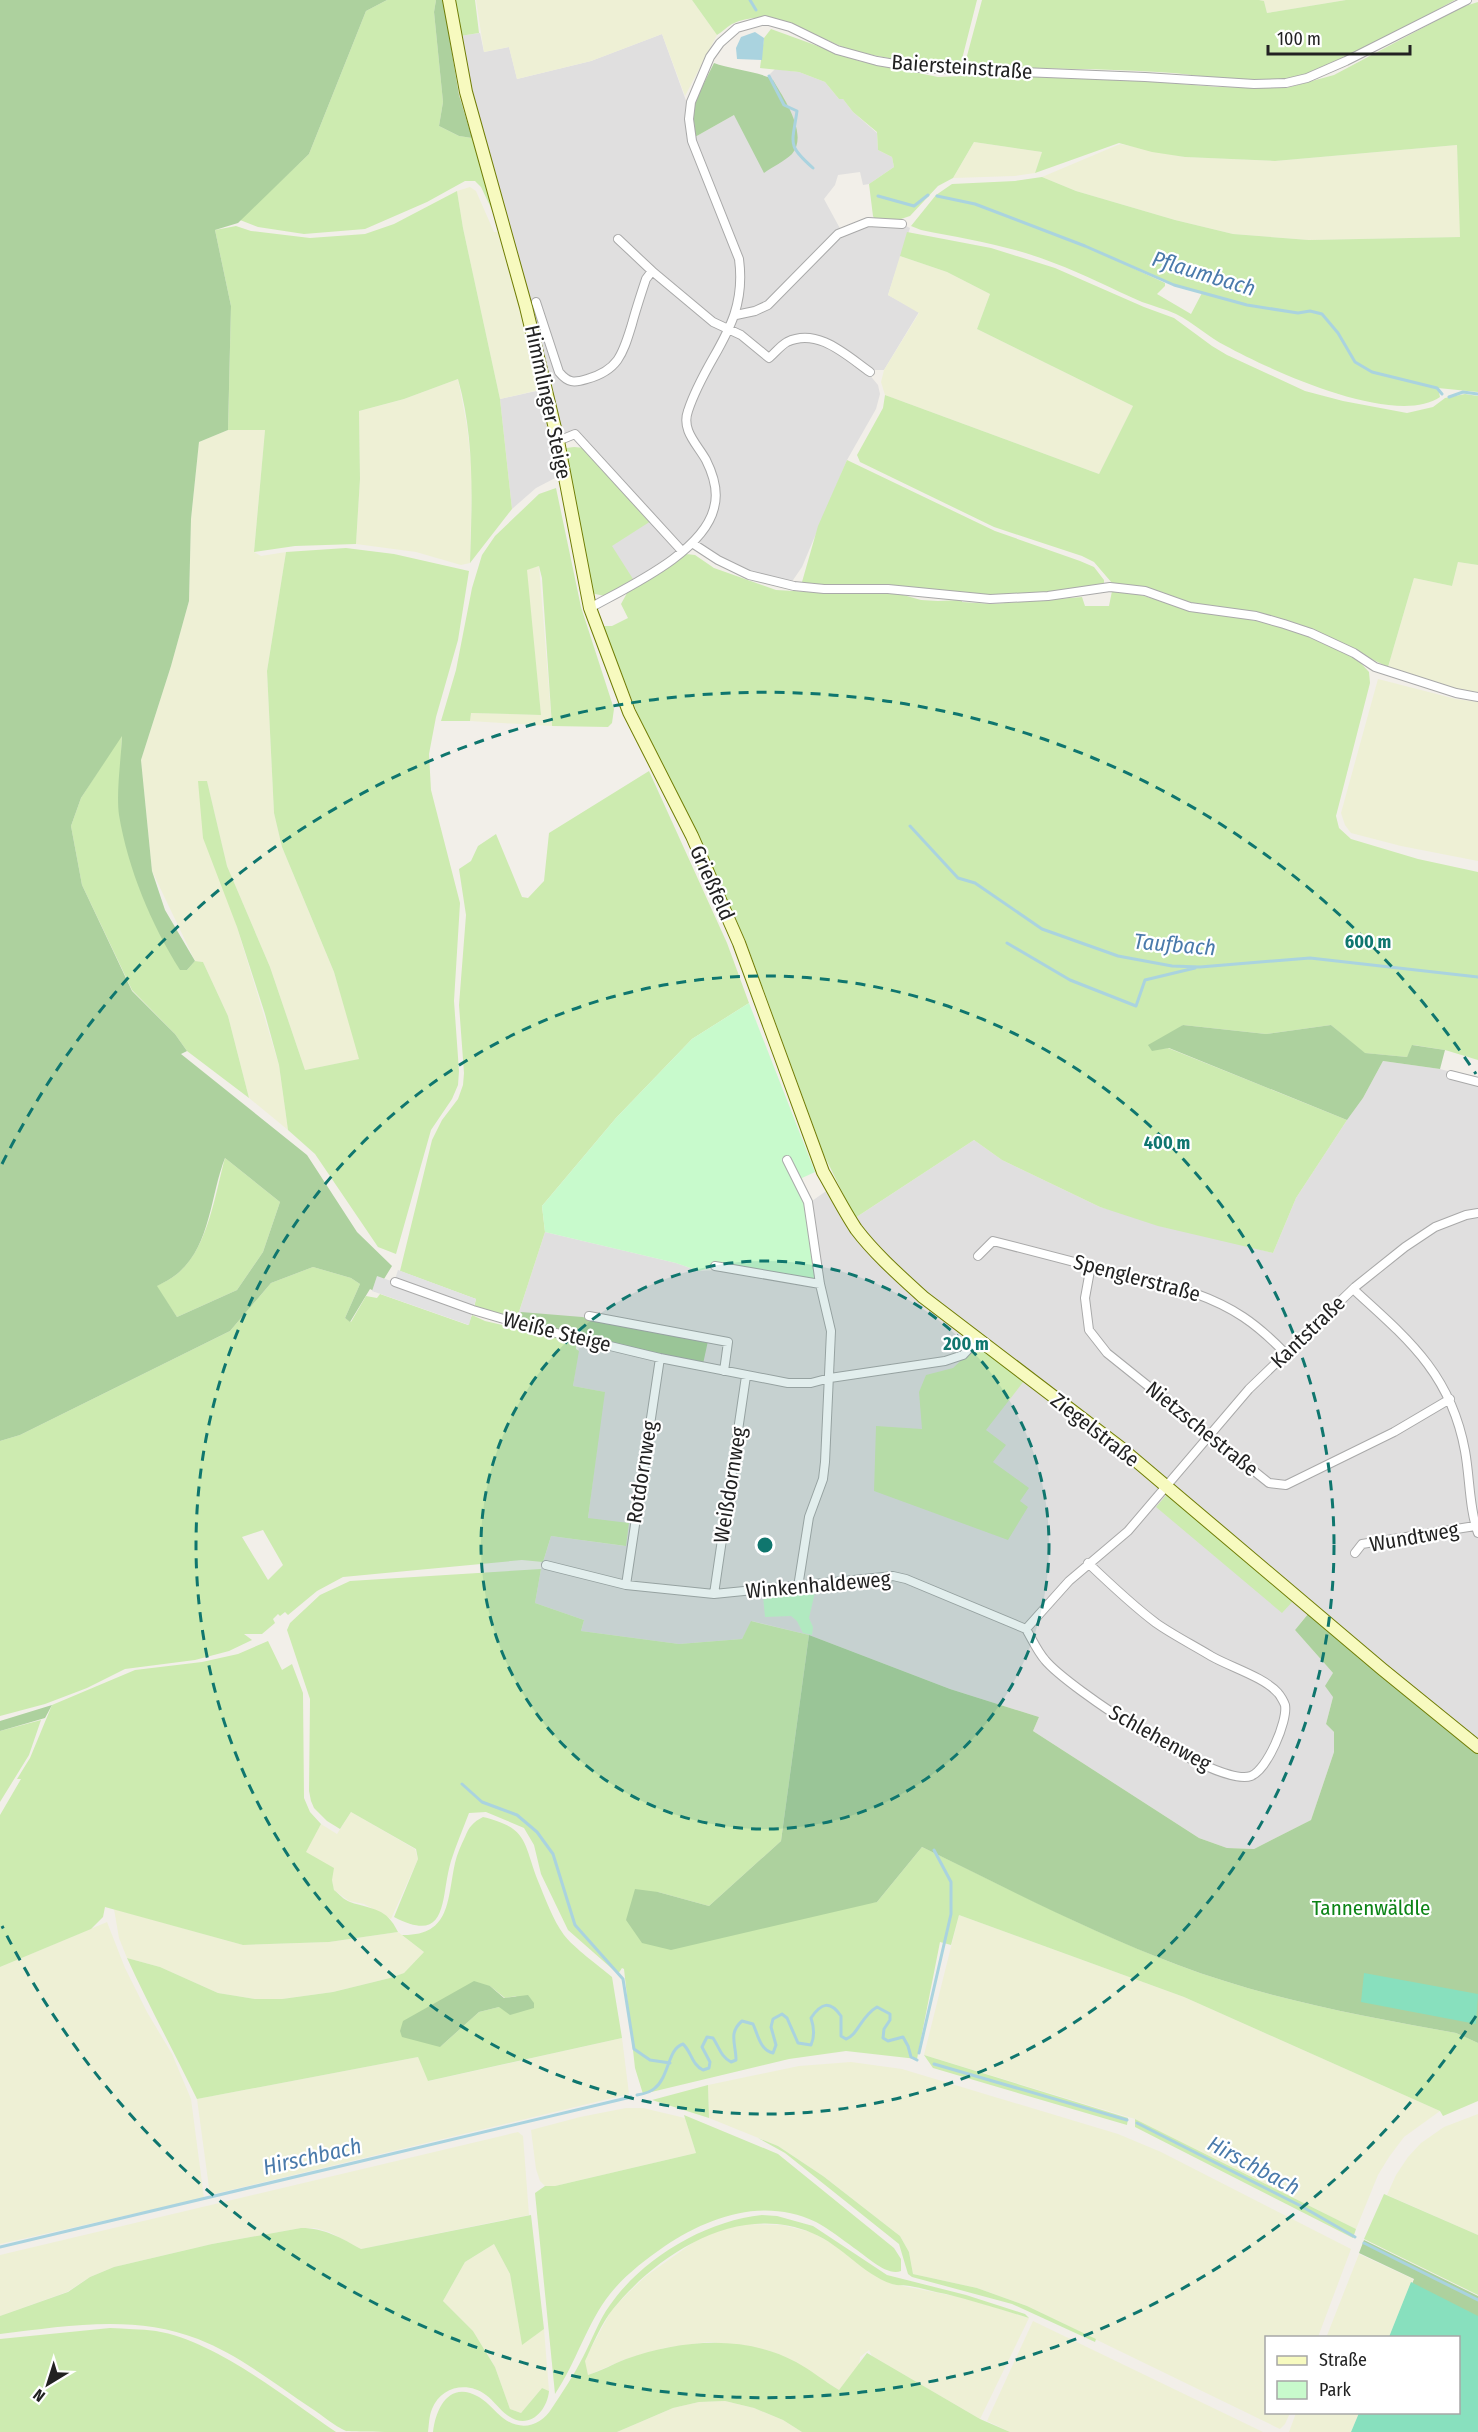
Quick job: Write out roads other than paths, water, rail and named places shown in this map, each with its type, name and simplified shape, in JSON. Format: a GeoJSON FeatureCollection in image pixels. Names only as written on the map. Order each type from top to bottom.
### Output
{"type":"FeatureCollection","features":[{"type":"Feature","properties":{"kind":"main road","name":"Himmlinger Steige"},"geometry":{"type":"LineString","coordinates":[[449,0],[466,92],[526,307],[558,441],[590,608],[629,712]]}},
{"type":"Feature","properties":{"kind":"main road","name":"Grießfeld"},"geometry":{"type":"LineString","coordinates":[[629,712],[692,836],[739,943],[781,1062]]}},
{"type":"Feature","properties":{"kind":"main road","name":"Ziegelstraße"},"geometry":{"type":"LineString","coordinates":[[781,1062],[823,1172],[856,1229],[892,1270],[977,1340],[1121,1448],[1382,1669],[1478,1747]]}},
{"type":"Feature","properties":{"kind":"street","name":"Baiersteinstraße"},"geometry":{"type":"LineString","coordinates":[[590,608],[640,579],[692,543],[704,529],[714,508],[716,492],[712,472],[687,427],[686,415],[693,396],[735,315],[740,299],[742,278],[739,259],[692,141],[688,119],[691,102],[710,57],[720,43],[737,28],[765,20],[789,27],[837,50],[877,61],[919,68],[1254,84],[1286,83],[1307,78],[1346,61],[1467,0]]}},
{"type":"Feature","properties":{"kind":"street"},"geometry":{"type":"LineString","coordinates":[[735,315],[755,311],[768,305],[838,234],[868,222],[902,224]]}},
{"type":"Feature","properties":{"kind":"street"},"geometry":{"type":"LineString","coordinates":[[618,239],[713,322],[741,335],[769,358],[785,343],[816,338],[827,342],[870,372]]}},
{"type":"Feature","properties":{"kind":"street"},"geometry":{"type":"LineString","coordinates":[[536,302],[559,372],[566,380],[574,383],[603,374],[615,364],[625,348],[646,279],[652,271]]}},
{"type":"Feature","properties":{"kind":"street"},"geometry":{"type":"LineString","coordinates":[[558,441],[575,434],[682,551]]}},
{"type":"Feature","properties":{"kind":"street"},"geometry":{"type":"LineString","coordinates":[[692,543],[718,560],[749,575],[795,586],[824,589],[888,589],[990,599],[1048,596],[1110,588],[1145,591],[1190,607],[1256,616],[1284,624],[1311,633],[1354,653],[1375,667],[1456,693],[1478,697]]}},
{"type":"Feature","properties":{"kind":"street"},"geometry":{"type":"LineString","coordinates":[[1451,1075],[1478,1082]]}},
{"type":"Feature","properties":{"kind":"street"},"geometry":{"type":"LineString","coordinates":[[788,1160],[808,1202],[820,1284],[831,1331],[823,1479],[809,1517],[798,1587]]}},
{"type":"Feature","properties":{"kind":"street","name":"Kantstraße"},"geometry":{"type":"LineString","coordinates":[[1168,1487],[1209,1434],[1285,1353],[1353,1289],[1405,1247],[1435,1227],[1478,1212]]}},
{"type":"Feature","properties":{"kind":"street","name":"Spenglerstraße"},"geometry":{"type":"LineString","coordinates":[[978,1256],[993,1241],[1184,1290],[1223,1304],[1261,1329],[1285,1353]]}},
{"type":"Feature","properties":{"kind":"street","name":"Nietzschestraße"},"geometry":{"type":"LineString","coordinates":[[1091,1265],[1085,1298],[1089,1330],[1107,1353],[1269,1483],[1286,1485],[1394,1432],[1450,1399]]}},
{"type":"Feature","properties":{"kind":"street"},"geometry":{"type":"LineString","coordinates":[[715,1266],[820,1284]]}},
{"type":"Feature","properties":{"kind":"street","name":"Weiße Steige"},"geometry":{"type":"LineString","coordinates":[[395,1282],[473,1310],[521,1324],[660,1358],[746,1377],[788,1383],[811,1383],[830,1378],[945,1362],[963,1354],[977,1340]]}},
{"type":"Feature","properties":{"kind":"street"},"geometry":{"type":"LineString","coordinates":[[1353,1289],[1407,1338],[1433,1368],[1450,1399],[1465,1449],[1477,1529]]}},
{"type":"Feature","properties":{"kind":"street","name":"Weiße Steige"},"geometry":{"type":"LineString","coordinates":[[589,1316],[728,1342],[723,1371]]}},
{"type":"Feature","properties":{"kind":"street","name":"Rotdornweg"},"geometry":{"type":"LineString","coordinates":[[626,1585],[660,1358]]}},
{"type":"Feature","properties":{"kind":"street","name":"Weißdornweg"},"geometry":{"type":"LineString","coordinates":[[714,1594],[746,1377]]}},
{"type":"Feature","properties":{"kind":"street"},"geometry":{"type":"LineString","coordinates":[[1026,1629],[1088,1563],[1128,1531],[1168,1487]]}},
{"type":"Feature","properties":{"kind":"street","name":"Wundtweg"},"geometry":{"type":"LineString","coordinates":[[1355,1553],[1362,1544],[1477,1529]]}},
{"type":"Feature","properties":{"kind":"street","name":"Schlehenweg"},"geometry":{"type":"LineString","coordinates":[[1026,1629],[1044,1660],[1065,1679],[1131,1726],[1185,1756],[1238,1777],[1252,1776],[1266,1763],[1284,1721],[1285,1704],[1278,1693],[1267,1684],[1212,1657],[1158,1624],[1088,1563]]}},
{"type":"Feature","properties":{"kind":"street","name":"Winkenhaldeweg"},"geometry":{"type":"LineString","coordinates":[[546,1565],[626,1585],[714,1594],[893,1576],[1026,1629]]}},
{"type":"Feature","properties":{"kind":"water"},"geometry":{"type":"Polygon","coordinates":[[[755,32],[764,38],[762,60],[737,59],[736,48],[741,37],[755,32]]]}},
{"type":"Feature","properties":{"kind":"waterway","name":"Pflaumbach"},"geometry":{"type":"LineString","coordinates":[[750,0],[756,10]]}},
{"type":"Feature","properties":{"kind":"waterway","name":"Pflaumbach"},"geometry":{"type":"LineString","coordinates":[[769,76],[784,105],[797,111],[793,144],[813,168]]}},
{"type":"Feature","properties":{"kind":"waterway","name":"Pflaumbach"},"geometry":{"type":"LineString","coordinates":[[878,196],[914,206],[928,195]]}},
{"type":"Feature","properties":{"kind":"waterway","name":"Pflaumbach"},"geometry":{"type":"LineString","coordinates":[[937,196],[975,204],[1085,246],[1174,285],[1247,305],[1298,313],[1310,311],[1322,314],[1338,333],[1355,362],[1372,372],[1437,388],[1442,394]]}},
{"type":"Feature","properties":{"kind":"waterway","name":"Pflaumbach"},"geometry":{"type":"LineString","coordinates":[[1449,397],[1463,392],[1478,394]]}},
{"type":"Feature","properties":{"kind":"waterway","name":"Taufbach"},"geometry":{"type":"LineString","coordinates":[[910,826],[958,878],[975,883],[1042,929],[1118,956],[1172,966],[1200,967],[1310,958],[1478,977]]}},
{"type":"Feature","properties":{"kind":"waterway"},"geometry":{"type":"LineString","coordinates":[[1007,943],[1070,980],[1136,1006],[1145,980],[1195,968]]}},
{"type":"Feature","properties":{"kind":"waterway"},"geometry":{"type":"LineString","coordinates":[[462,1784],[482,1802],[517,1815],[537,1832],[553,1854],[575,1925],[623,1979],[634,2049],[650,2060],[670,2063]]}},
{"type":"Feature","properties":{"kind":"waterway"},"geometry":{"type":"LineString","coordinates":[[919,2053],[951,1914],[951,1882],[934,1850]]}},
{"type":"Feature","properties":{"kind":"waterway","name":"Hirschbach"},"geometry":{"type":"LineString","coordinates":[[637,2095],[651,2091],[660,2083],[674,2051],[683,2044],[696,2065],[703,2070],[709,2068],[710,2062],[702,2047],[707,2037],[713,2038],[722,2055],[728,2060],[731,2062],[736,2060],[734,2034],[742,2021],[753,2024],[762,2045],[773,2053],[776,2045],[771,2027],[773,2019],[782,2014],[787,2018],[798,2043],[811,2045],[814,2032],[811,2018],[818,2009],[826,2005],[833,2007],[841,2016],[841,2036],[846,2039],[854,2034],[867,2015],[877,2007],[890,2014],[883,2038],[888,2041],[903,2037],[911,2057],[917,2060]]}},
{"type":"Feature","properties":{"kind":"waterway","name":"Hirschbach"},"geometry":{"type":"LineString","coordinates":[[934,2064],[1127,2120]]}},
{"type":"Feature","properties":{"kind":"waterway","name":"Hirschbach"},"geometry":{"type":"LineString","coordinates":[[0,2247],[631,2097]]}},
{"type":"Feature","properties":{"kind":"waterway","name":"Hirschbach"},"geometry":{"type":"LineString","coordinates":[[1137,2123],[1301,2206],[1355,2237]]}},
{"type":"Feature","properties":{"kind":"waterway","name":"Hirschbach"},"geometry":{"type":"LineString","coordinates":[[1364,2243],[1478,2300]]}},
{"type":"Feature","properties":{"kind":"park label","name":"Tannenwäldle"},"geometry":{"type":"Point","coordinates":[1371,1908]}}]}
